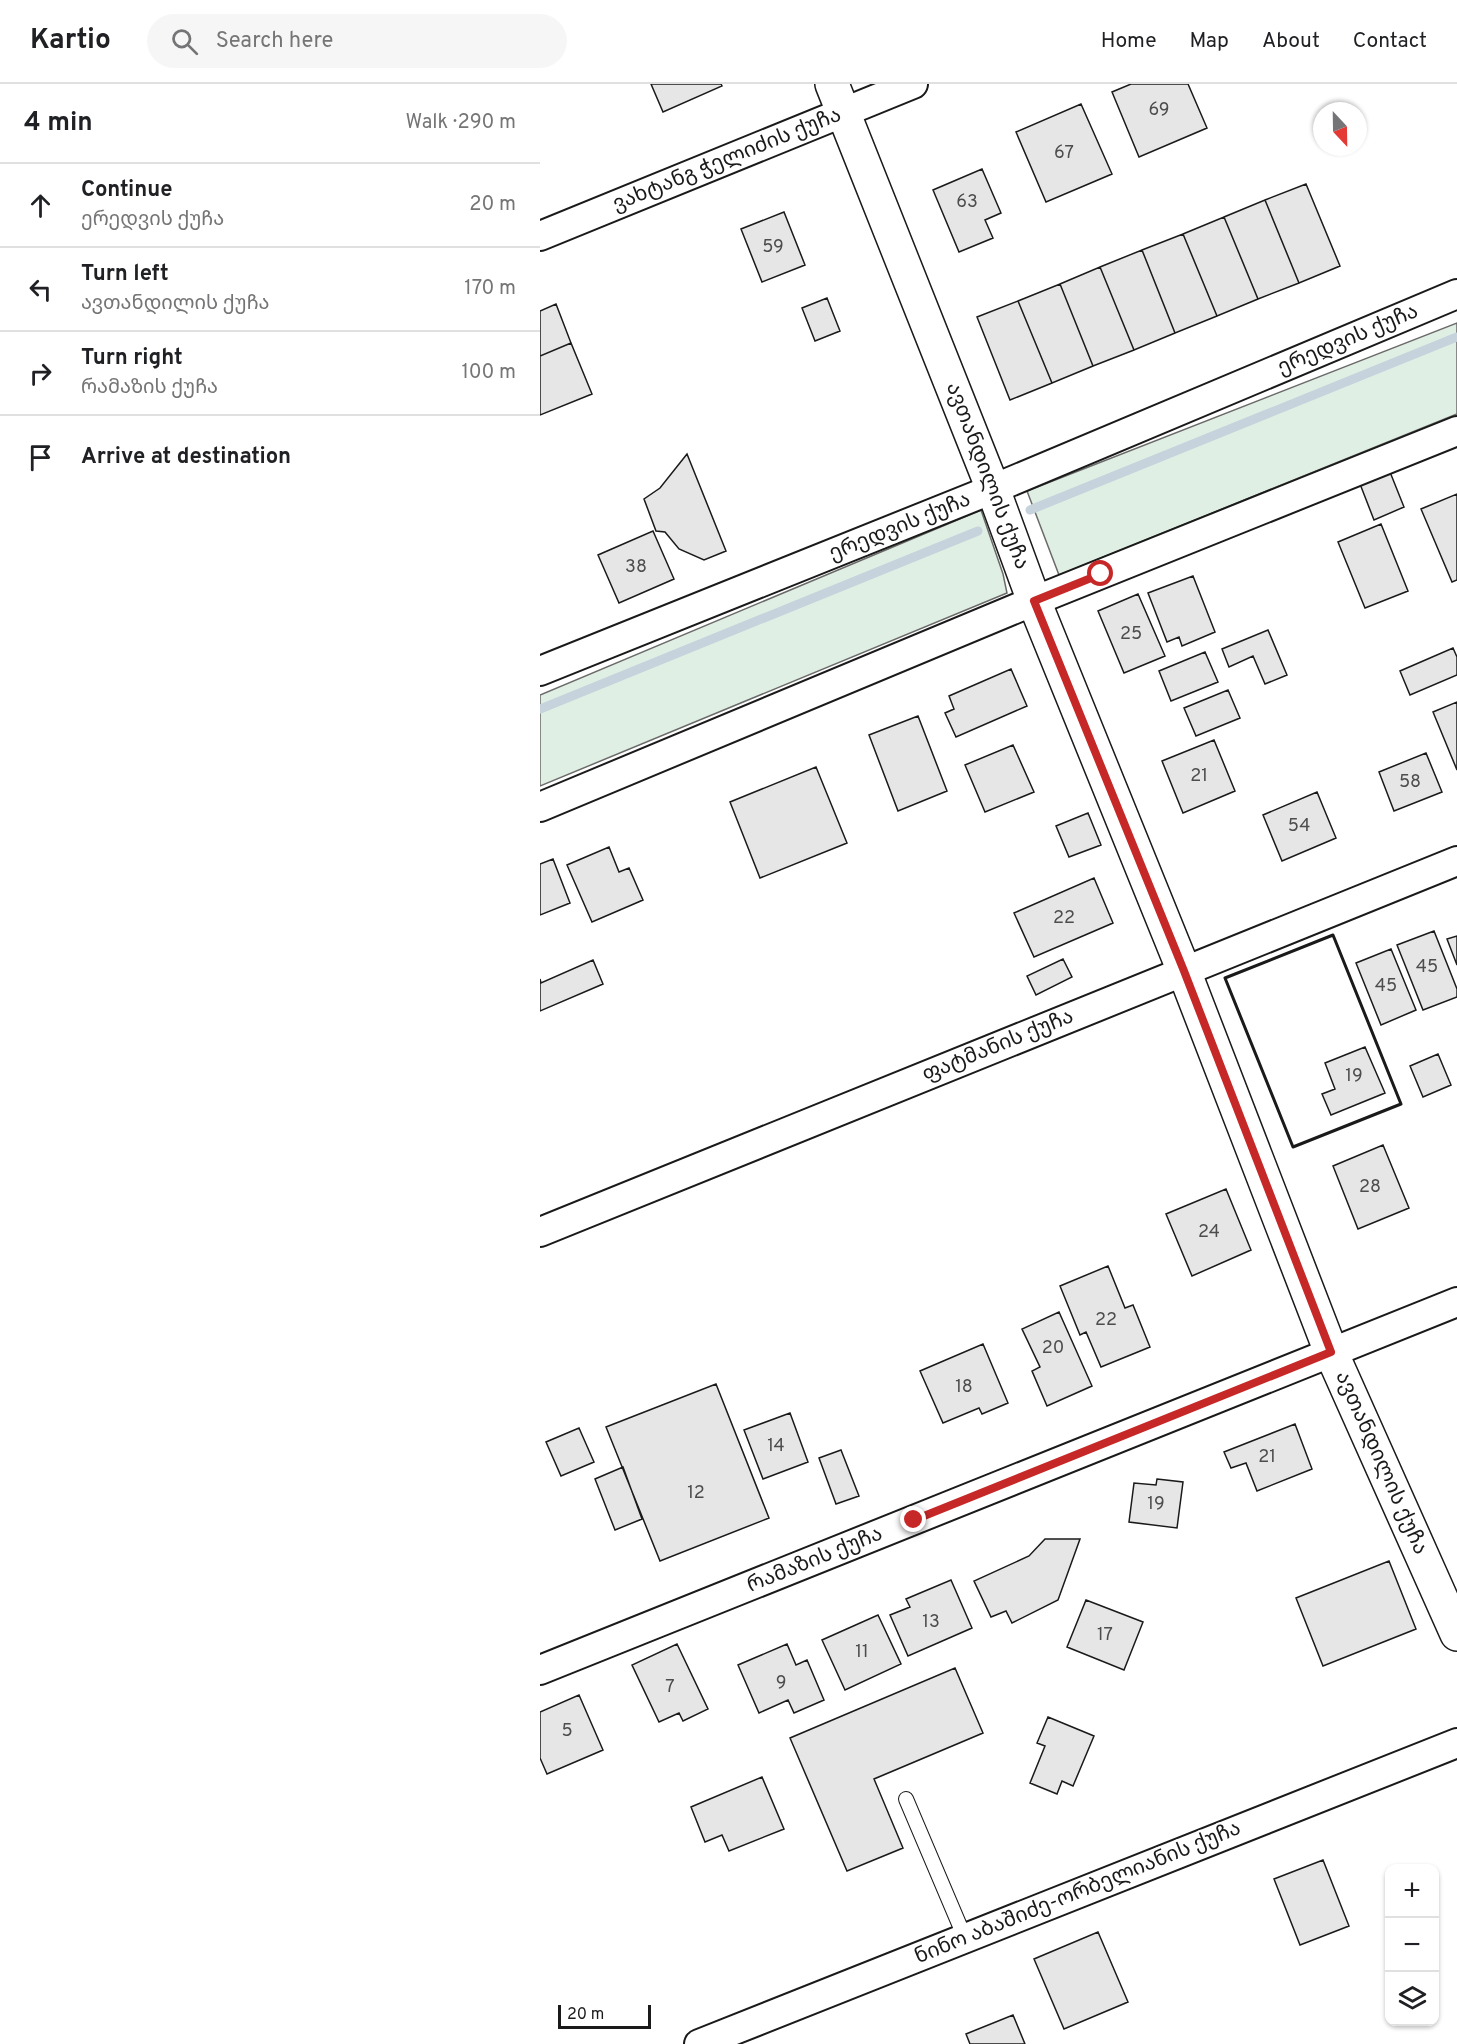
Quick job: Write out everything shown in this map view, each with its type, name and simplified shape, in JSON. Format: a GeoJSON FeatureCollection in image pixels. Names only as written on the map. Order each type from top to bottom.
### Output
{"type":"FeatureCollection","features":[{"type":"Feature","properties":{"kind":"street","name":"ვახტანგ ჭელიძის ქუჩა"},"geometry":{"type":"LineString","coordinates":[[540,236],[837,98],[913,84]]}},
{"type":"Feature","properties":{"kind":"street","name":"ავთანდილის ქუჩა"},"geometry":{"type":"LineString","coordinates":[[837,98],[993,489],[1034,601],[1184,971],[1331,1352],[1457,1634]]}},
{"type":"Feature","properties":{"kind":"street","name":"ერედვის ქუჩა"},"geometry":{"type":"LineString","coordinates":[[540,671],[993,489],[1457,294]]}},
{"type":"Feature","properties":{"kind":"street"},"geometry":{"type":"LineString","coordinates":[[540,807],[1034,601],[1457,431]]}},
{"type":"Feature","properties":{"kind":"street","name":"ფატმანის ქუჩა"},"geometry":{"type":"LineString","coordinates":[[540,1232],[1457,861]]}},
{"type":"Feature","properties":{"kind":"street","name":"რამაზის ქუჩა"},"geometry":{"type":"LineString","coordinates":[[540,1670],[1457,1302]]}},
{"type":"Feature","properties":{"kind":"street","name":"ნინო აბაშიძე-ორბელიანის ქუჩა"},"geometry":{"type":"LineString","coordinates":[[699,2044],[1457,1743]]}},
{"type":"Feature","properties":{"kind":"lane"},"geometry":{"type":"LineString","coordinates":[[906,1799],[965,1938]]}},
{"type":"Feature","properties":{"kind":"green space"},"geometry":{"type":"Polygon","coordinates":[[[1457,323],[1457,414],[1059,575],[1027,491],[1457,323]]]}},
{"type":"Feature","properties":{"kind":"green space"},"geometry":{"type":"Polygon","coordinates":[[[981,510],[1003,574],[1007,593],[540,786],[540,695],[981,510]]]}},
{"type":"Feature","properties":{"kind":"building"},"geometry":{"type":"Polygon","coordinates":[[[651,84],[721,84],[722,86],[663,112],[651,84]]]}},
{"type":"Feature","properties":{"kind":"building"},"geometry":{"type":"Polygon","coordinates":[[[1131,84],[1188,84],[1207,128],[1139,157],[1112,92],[1131,84]]]}},
{"type":"Feature","properties":{"kind":"building"},"geometry":{"type":"Polygon","coordinates":[[[1081,104],[1112,174],[1046,202],[1016,132],[1081,104]]]}},
{"type":"Feature","properties":{"kind":"building"},"geometry":{"type":"Polygon","coordinates":[[[982,169],[1001,213],[985,220],[993,238],[959,252],[933,190],[982,169]]]}},
{"type":"Feature","properties":{"kind":"building"},"geometry":{"type":"Polygon","coordinates":[[[1306,184],[1340,266],[1299,283],[1265,200],[1306,184]]]}},
{"type":"Feature","properties":{"kind":"building"},"geometry":{"type":"Polygon","coordinates":[[[1265,200],[1299,283],[1258,299],[1224,217],[1265,200]]]}},
{"type":"Feature","properties":{"kind":"building"},"geometry":{"type":"Polygon","coordinates":[[[784,212],[805,265],[762,282],[741,229],[784,212]]]}},
{"type":"Feature","properties":{"kind":"building"},"geometry":{"type":"Polygon","coordinates":[[[1224,217],[1258,299],[1217,316],[1183,234],[1224,217]]]}},
{"type":"Feature","properties":{"kind":"building"},"geometry":{"type":"Polygon","coordinates":[[[1183,234],[1217,316],[1175,333],[1142,250],[1183,234]]]}},
{"type":"Feature","properties":{"kind":"building"},"geometry":{"type":"Polygon","coordinates":[[[1142,250],[1175,333],[1134,350],[1100,267],[1142,250]]]}},
{"type":"Feature","properties":{"kind":"building"},"geometry":{"type":"Polygon","coordinates":[[[1100,267],[1134,350],[1093,366],[1060,284],[1100,267]]]}},
{"type":"Feature","properties":{"kind":"building"},"geometry":{"type":"Polygon","coordinates":[[[1060,284],[1093,366],[1052,383],[1018,301],[1060,284]]]}},
{"type":"Feature","properties":{"kind":"building"},"geometry":{"type":"Polygon","coordinates":[[[827,298],[840,331],[815,341],[802,308],[827,298]]]}},
{"type":"Feature","properties":{"kind":"building"},"geometry":{"type":"Polygon","coordinates":[[[1018,301],[1052,383],[1010,400],[977,317],[1018,301]]]}},
{"type":"Feature","properties":{"kind":"building"},"geometry":{"type":"Polygon","coordinates":[[[556,304],[571,343],[540,356],[540,311],[556,304]]]}},
{"type":"Feature","properties":{"kind":"building"},"geometry":{"type":"Polygon","coordinates":[[[571,343],[592,394],[540,415],[540,356],[571,343]]]}},
{"type":"Feature","properties":{"kind":"building"},"geometry":{"type":"Polygon","coordinates":[[[687,454],[726,551],[704,560],[679,549],[665,532],[656,531],[644,499],[660,488],[687,454]]]}},
{"type":"Feature","properties":{"kind":"building"},"geometry":{"type":"Polygon","coordinates":[[[1390,472],[1404,507],[1374,520],[1360,484],[1390,472]]]}},
{"type":"Feature","properties":{"kind":"building"},"geometry":{"type":"Polygon","coordinates":[[[1457,494],[1457,580],[1452,582],[1421,509],[1457,494]]]}},
{"type":"Feature","properties":{"kind":"building"},"geometry":{"type":"Polygon","coordinates":[[[1381,524],[1408,591],[1365,608],[1338,542],[1381,524]]]}},
{"type":"Feature","properties":{"kind":"building"},"geometry":{"type":"Polygon","coordinates":[[[653,531],[674,579],[619,603],[598,555],[653,531]]]}},
{"type":"Feature","properties":{"kind":"building"},"geometry":{"type":"Polygon","coordinates":[[[1193,576],[1215,632],[1182,646],[1179,637],[1167,642],[1148,593],[1193,576]]]}},
{"type":"Feature","properties":{"kind":"building"},"geometry":{"type":"Polygon","coordinates":[[[1138,594],[1165,656],[1124,673],[1098,611],[1138,594]]]}},
{"type":"Feature","properties":{"kind":"building"},"geometry":{"type":"Polygon","coordinates":[[[1268,630],[1287,675],[1265,684],[1253,656],[1229,667],[1222,649],[1268,630]]]}},
{"type":"Feature","properties":{"kind":"building"},"geometry":{"type":"Polygon","coordinates":[[[1453,648],[1457,657],[1457,675],[1410,695],[1400,671],[1453,648]]]}},
{"type":"Feature","properties":{"kind":"building"},"geometry":{"type":"Polygon","coordinates":[[[1205,652],[1218,682],[1171,701],[1159,671],[1205,652]]]}},
{"type":"Feature","properties":{"kind":"building"},"geometry":{"type":"Polygon","coordinates":[[[1011,669],[1027,706],[956,737],[945,713],[954,709],[949,696],[1011,669]]]}},
{"type":"Feature","properties":{"kind":"building"},"geometry":{"type":"Polygon","coordinates":[[[1228,690],[1240,718],[1196,736],[1184,708],[1228,690]]]}},
{"type":"Feature","properties":{"kind":"building"},"geometry":{"type":"Polygon","coordinates":[[[1457,702],[1457,770],[1433,712],[1457,702]]]}},
{"type":"Feature","properties":{"kind":"building"},"geometry":{"type":"Polygon","coordinates":[[[918,716],[947,791],[898,811],[869,735],[918,716]]]}},
{"type":"Feature","properties":{"kind":"building"},"geometry":{"type":"Polygon","coordinates":[[[1214,740],[1235,791],[1183,813],[1162,761],[1214,740]]]}},
{"type":"Feature","properties":{"kind":"building"},"geometry":{"type":"Polygon","coordinates":[[[1013,745],[1034,792],[985,812],[965,765],[1013,745]]]}},
{"type":"Feature","properties":{"kind":"building"},"geometry":{"type":"Polygon","coordinates":[[[1426,753],[1442,792],[1394,811],[1379,772],[1426,753]]]}},
{"type":"Feature","properties":{"kind":"building"},"geometry":{"type":"Polygon","coordinates":[[[816,767],[847,843],[760,878],[730,802],[816,767]]]}},
{"type":"Feature","properties":{"kind":"building"},"geometry":{"type":"Polygon","coordinates":[[[1317,792],[1336,838],[1282,861],[1263,815],[1317,792]]]}},
{"type":"Feature","properties":{"kind":"building"},"geometry":{"type":"Polygon","coordinates":[[[1088,813],[1101,845],[1069,857],[1056,826],[1088,813]]]}},
{"type":"Feature","properties":{"kind":"building"},"geometry":{"type":"Polygon","coordinates":[[[609,847],[619,872],[629,868],[643,900],[592,922],[567,865],[609,847]]]}},
{"type":"Feature","properties":{"kind":"building"},"geometry":{"type":"Polygon","coordinates":[[[553,859],[570,903],[540,915],[540,864],[553,859]]]}},
{"type":"Feature","properties":{"kind":"building"},"geometry":{"type":"Polygon","coordinates":[[[1094,878],[1113,923],[1034,957],[1014,913],[1094,878]]]}},
{"type":"Feature","properties":{"kind":"building"},"geometry":{"type":"Polygon","coordinates":[[[1434,931],[1457,989],[1457,997],[1423,1010],[1397,945],[1434,931]]]}},
{"type":"Feature","properties":{"kind":"building"},"geometry":{"type":"Polygon","coordinates":[[[1457,936],[1457,965],[1447,939],[1457,936]]]}},
{"type":"Feature","properties":{"kind":"building"},"geometry":{"type":"Polygon","coordinates":[[[1391,949],[1416,1010],[1381,1025],[1356,963],[1391,949]]]}},
{"type":"Feature","properties":{"kind":"building"},"geometry":{"type":"Polygon","coordinates":[[[1063,959],[1072,977],[1036,995],[1027,976],[1063,959]]]}},
{"type":"Feature","properties":{"kind":"building"},"geometry":{"type":"Polygon","coordinates":[[[593,960],[603,984],[540,1011],[540,979],[541,983],[593,960]]]}},
{"type":"Feature","properties":{"kind":"building"},"geometry":{"type":"Polygon","coordinates":[[[1365,1047],[1385,1093],[1331,1115],[1322,1094],[1335,1089],[1325,1063],[1365,1047]]]}},
{"type":"Feature","properties":{"kind":"building"},"geometry":{"type":"Polygon","coordinates":[[[1438,1054],[1451,1085],[1423,1097],[1410,1066],[1438,1054]]]}},
{"type":"Feature","properties":{"kind":"building"},"geometry":{"type":"Polygon","coordinates":[[[1383,1145],[1409,1208],[1358,1229],[1333,1166],[1383,1145]]]}},
{"type":"Feature","properties":{"kind":"building"},"geometry":{"type":"Polygon","coordinates":[[[1226,1189],[1251,1250],[1192,1276],[1166,1214],[1226,1189]]]}},
{"type":"Feature","properties":{"kind":"building"},"geometry":{"type":"Polygon","coordinates":[[[1108,1266],[1125,1308],[1133,1305],[1150,1347],[1101,1367],[1086,1332],[1080,1335],[1060,1286],[1108,1266]]]}},
{"type":"Feature","properties":{"kind":"building"},"geometry":{"type":"Polygon","coordinates":[[[1059,1312],[1092,1386],[1047,1406],[1032,1371],[1040,1367],[1022,1329],[1059,1312]]]}},
{"type":"Feature","properties":{"kind":"building"},"geometry":{"type":"Polygon","coordinates":[[[983,1344],[1008,1403],[982,1414],[979,1408],[943,1423],[920,1371],[983,1344]]]}},
{"type":"Feature","properties":{"kind":"building"},"geometry":{"type":"Polygon","coordinates":[[[716,1384],[769,1518],[660,1561],[606,1427],[716,1384]]]}},
{"type":"Feature","properties":{"kind":"building"},"geometry":{"type":"Polygon","coordinates":[[[790,1413],[808,1462],[763,1479],[744,1430],[790,1413]]]}},
{"type":"Feature","properties":{"kind":"building"},"geometry":{"type":"Polygon","coordinates":[[[1295,1424],[1312,1469],[1257,1491],[1246,1463],[1231,1468],[1224,1452],[1295,1424]]]}},
{"type":"Feature","properties":{"kind":"building"},"geometry":{"type":"Polygon","coordinates":[[[579,1428],[594,1462],[561,1476],[546,1442],[579,1428]]]}},
{"type":"Feature","properties":{"kind":"building"},"geometry":{"type":"Polygon","coordinates":[[[841,1450],[859,1496],[836,1504],[819,1458],[841,1450]]]}},
{"type":"Feature","properties":{"kind":"building"},"geometry":{"type":"Polygon","coordinates":[[[623,1467],[642,1519],[615,1530],[595,1479],[623,1467]]]}},
{"type":"Feature","properties":{"kind":"building"},"geometry":{"type":"Polygon","coordinates":[[[1157,1479],[1183,1482],[1177,1528],[1129,1522],[1134,1483],[1156,1485],[1157,1479]]]}},
{"type":"Feature","properties":{"kind":"building"},"geometry":{"type":"Polygon","coordinates":[[[1045,1539],[1080,1539],[1058,1600],[1012,1623],[1006,1611],[991,1617],[974,1581],[1029,1556],[1045,1539]]]}},
{"type":"Feature","properties":{"kind":"building"},"geometry":{"type":"Polygon","coordinates":[[[1389,1561],[1416,1629],[1323,1666],[1296,1598],[1389,1561]]]}},
{"type":"Feature","properties":{"kind":"building"},"geometry":{"type":"Polygon","coordinates":[[[951,1580],[972,1628],[908,1656],[890,1615],[910,1607],[906,1599],[951,1580]]]}},
{"type":"Feature","properties":{"kind":"building"},"geometry":{"type":"Polygon","coordinates":[[[1086,1600],[1143,1622],[1124,1670],[1067,1647],[1086,1600]]]}},
{"type":"Feature","properties":{"kind":"building"},"geometry":{"type":"Polygon","coordinates":[[[878,1615],[901,1664],[845,1690],[822,1640],[878,1615]]]}},
{"type":"Feature","properties":{"kind":"building"},"geometry":{"type":"Polygon","coordinates":[[[677,1644],[708,1709],[683,1721],[679,1713],[659,1722],[632,1665],[677,1644]]]}},
{"type":"Feature","properties":{"kind":"building"},"geometry":{"type":"Polygon","coordinates":[[[787,1644],[796,1665],[807,1660],[824,1700],[794,1713],[788,1700],[759,1713],[738,1665],[787,1644]]]}},
{"type":"Feature","properties":{"kind":"building"},"geometry":{"type":"Polygon","coordinates":[[[955,1668],[983,1733],[874,1779],[903,1848],[847,1871],[790,1738],[955,1668]]]}},
{"type":"Feature","properties":{"kind":"building"},"geometry":{"type":"Polygon","coordinates":[[[579,1695],[603,1750],[547,1774],[540,1758],[540,1712],[579,1695]]]}},
{"type":"Feature","properties":{"kind":"building"},"geometry":{"type":"Polygon","coordinates":[[[1048,1717],[1094,1736],[1073,1786],[1062,1781],[1057,1794],[1030,1783],[1045,1746],[1037,1743],[1048,1717]]]}},
{"type":"Feature","properties":{"kind":"building"},"geometry":{"type":"Polygon","coordinates":[[[762,1777],[784,1829],[729,1851],[722,1835],[705,1842],[691,1807],[762,1777]]]}},
{"type":"Feature","properties":{"kind":"building"},"geometry":{"type":"Polygon","coordinates":[[[1323,1860],[1349,1926],[1300,1945],[1274,1879],[1323,1860]]]}},
{"type":"Feature","properties":{"kind":"building"},"geometry":{"type":"Polygon","coordinates":[[[1098,1932],[1128,2002],[1064,2029],[1034,1959],[1098,1932]]]}},
{"type":"Feature","properties":{"kind":"building"},"geometry":{"type":"Polygon","coordinates":[[[1013,2015],[1025,2044],[970,2044],[966,2034],[1013,2015]]]}},
{"type":"Feature","properties":{"kind":"waterway"},"geometry":{"type":"LineString","coordinates":[[1030,510],[1457,337]]}},
{"type":"Feature","properties":{"kind":"waterway"},"geometry":{"type":"LineString","coordinates":[[540,709],[978,531]]}},
{"type":"Feature","properties":{"kind":"wall"},"geometry":{"type":"LineString","coordinates":[[1333,935],[1401,1104],[1293,1147],[1225,978],[1333,935]]}},
{"type":"Feature","properties":{"kind":"route"},"geometry":{"type":"LineString","coordinates":[[914,1520],[1331,1352],[1184,971],[1034,601],[1101,574]]}}]}
